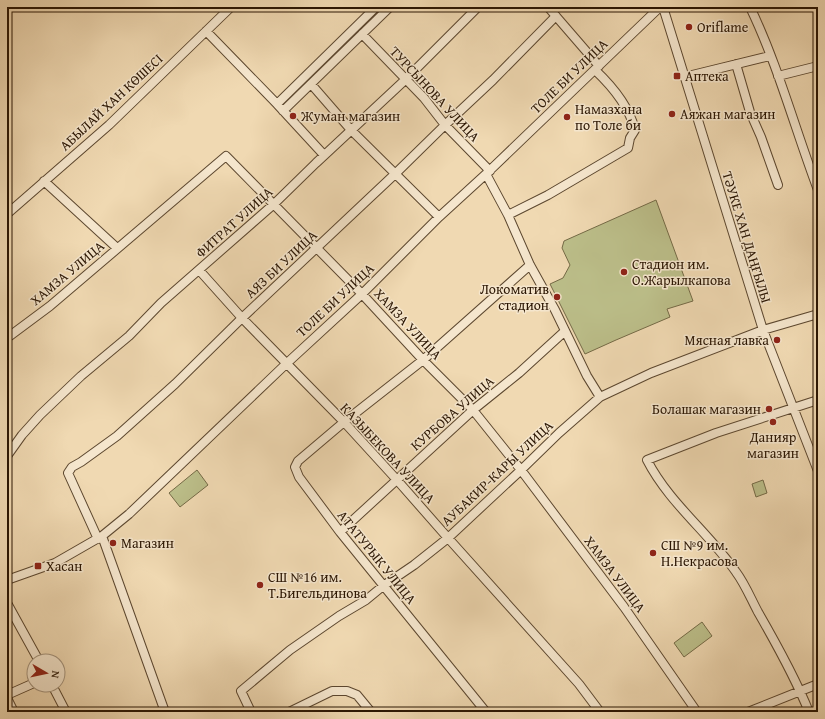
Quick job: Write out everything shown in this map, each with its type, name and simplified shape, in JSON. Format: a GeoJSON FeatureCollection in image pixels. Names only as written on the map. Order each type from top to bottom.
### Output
{"type":"FeatureCollection","features":[{"type":"Feature","properties":{"kind":"street","name":"АБЫЛАЙ ХАН КӨШЕСІ"},"geometry":{"type":"LineString","coordinates":[[7,214],[109,125],[231,7]]}},
{"type":"Feature","properties":{"kind":"street"},"geometry":{"type":"LineString","coordinates":[[277,104],[376,7]]}},
{"type":"Feature","properties":{"kind":"street"},"geometry":{"type":"LineString","coordinates":[[283,111],[390,7]]}},
{"type":"Feature","properties":{"kind":"street","name":"ФИТРАТ УЛИЦА"},"geometry":{"type":"LineString","coordinates":[[7,456],[22,435],[40,415],[80,376],[129,336],[161,303],[274,204],[324,155],[405,80],[478,7]]}},
{"type":"Feature","properties":{"kind":"street"},"geometry":{"type":"LineString","coordinates":[[508,215],[597,168],[628,148],[630,138],[635,130],[633,120],[619,96],[548,7]]}},
{"type":"Feature","properties":{"kind":"street","name":"ТОЛЕ БИ УЛИЦА"},"geometry":{"type":"LineString","coordinates":[[7,580],[54,563],[100,537],[129,514],[286,364],[362,294],[439,217],[661,7]]}},
{"type":"Feature","properties":{"kind":"street","name":"ТӘУКЕ ХАН ДАҢҒЫЛЫ"},"geometry":{"type":"LineString","coordinates":[[661,7],[762,330],[818,471]]}},
{"type":"Feature","properties":{"kind":"street"},"geometry":{"type":"LineString","coordinates":[[750,7],[762,31],[818,190]]}},
{"type":"Feature","properties":{"kind":"street","name":"АЯЗ БИ УЛИЦА"},"geometry":{"type":"LineString","coordinates":[[100,537],[68,473],[72,467],[117,436],[175,384],[242,318],[318,248],[445,125],[494,80],[556,16]]}},
{"type":"Feature","properties":{"kind":"street"},"geometry":{"type":"LineString","coordinates":[[206,31],[324,155]]}},
{"type":"Feature","properties":{"kind":"street","name":"ТУРСЫНОВА УЛИЦА"},"geometry":{"type":"LineString","coordinates":[[362,34],[424,98],[445,125],[488,172],[530,265],[565,331],[586,376],[600,397]]}},
{"type":"Feature","properties":{"kind":"street"},"geometry":{"type":"LineString","coordinates":[[684,77],[770,56]]}},
{"type":"Feature","properties":{"kind":"street"},"geometry":{"type":"LineString","coordinates":[[736,64],[750,112],[761,137],[778,185]]}},
{"type":"Feature","properties":{"kind":"street"},"geometry":{"type":"LineString","coordinates":[[778,76],[818,66]]}},
{"type":"Feature","properties":{"kind":"street"},"geometry":{"type":"LineString","coordinates":[[311,84],[351,130],[439,217]]}},
{"type":"Feature","properties":{"kind":"street","name":"ХАМЗА УЛИЦА"},"geometry":{"type":"LineString","coordinates":[[7,338],[50,306],[116,248],[226,156],[318,248],[423,360],[473,410],[521,470],[624,607],[698,712]]}},
{"type":"Feature","properties":{"kind":"street"},"geometry":{"type":"LineString","coordinates":[[44,181],[116,248]]}},
{"type":"Feature","properties":{"kind":"street"},"geometry":{"type":"LineString","coordinates":[[344,422],[423,360],[530,265]]}},
{"type":"Feature","properties":{"kind":"street","name":"КАЗЫБЕКОВА УЛИЦА"},"geometry":{"type":"LineString","coordinates":[[199,270],[242,318],[344,422],[397,480],[579,684],[600,712]]}},
{"type":"Feature","properties":{"kind":"street","name":"АУБАКИР-КАРЫ УЛИЦА"},"geometry":{"type":"LineString","coordinates":[[251,712],[241,691],[290,650],[339,616],[366,600],[383,586],[414,566],[448,538],[559,433],[600,397],[651,373],[762,330],[818,314]]}},
{"type":"Feature","properties":{"kind":"street","name":"КУРБОВА УЛИЦА"},"geometry":{"type":"LineString","coordinates":[[340,532],[473,410],[519,373],[565,331]]}},
{"type":"Feature","properties":{"kind":"street"},"geometry":{"type":"LineString","coordinates":[[809,712],[790,668],[736,572],[701,529],[671,496],[654,474],[647,460],[716,433],[818,400]]}},
{"type":"Feature","properties":{"kind":"street","name":"АТАТУРЫК УЛИЦА"},"geometry":{"type":"LineString","coordinates":[[344,422],[298,461],[295,467],[299,477],[340,532],[486,712]]}},
{"type":"Feature","properties":{"kind":"street"},"geometry":{"type":"LineString","coordinates":[[100,537],[165,712]]}},
{"type":"Feature","properties":{"kind":"street"},"geometry":{"type":"LineString","coordinates":[[7,603],[34,653]]}},
{"type":"Feature","properties":{"kind":"street"},"geometry":{"type":"LineString","coordinates":[[748,712],[818,684]]}},
{"type":"Feature","properties":{"kind":"street"},"geometry":{"type":"LineString","coordinates":[[14,712],[7,696],[26,687]]}},
{"type":"Feature","properties":{"kind":"street"},"geometry":{"type":"LineString","coordinates":[[289,712],[332,691],[347,691],[357,695],[371,712]]}},
{"type":"Feature","properties":{"kind":"street"},"geometry":{"type":"LineString","coordinates":[[56,693],[66,712]]}},
{"type":"Feature","properties":{"kind":"green space"},"geometry":{"type":"Polygon","coordinates":[[[379,7],[387,7],[343,50],[339,46],[379,7]]]}},
{"type":"Feature","properties":{"kind":"green space"},"geometry":{"type":"Polygon","coordinates":[[[335,50],[338,54],[285,105],[283,104],[335,50]]]}},
{"type":"Feature","properties":{"kind":"green space","name":"Стадион им. О.Жарылкапова"},"geometry":{"type":"Polygon","coordinates":[[[656,200],[693,301],[667,309],[670,317],[585,354],[550,284],[563,278],[570,265],[562,248],[564,241],[656,200]]]}},
{"type":"Feature","properties":{"kind":"green space"},"geometry":{"type":"Polygon","coordinates":[[[197,470],[208,485],[180,507],[169,493],[197,470]]]}},
{"type":"Feature","properties":{"kind":"green space"},"geometry":{"type":"Polygon","coordinates":[[[763,480],[767,493],[756,497],[752,484],[763,480]]]}},
{"type":"Feature","properties":{"kind":"green space"},"geometry":{"type":"Polygon","coordinates":[[[702,622],[712,636],[684,657],[674,643],[702,622]]]}},
{"type":"Feature","properties":{"kind":"place","name":"Oriflame"},"geometry":{"type":"Point","coordinates":[689,27]}},
{"type":"Feature","properties":{"kind":"place","name":"Аптека"},"geometry":{"type":"Point","coordinates":[677,76]}},
{"type":"Feature","properties":{"kind":"place","name":"Аяжан магазин"},"geometry":{"type":"Point","coordinates":[672,114]}},
{"type":"Feature","properties":{"kind":"place","name":"Жуман магазин"},"geometry":{"type":"Point","coordinates":[293,116]}},
{"type":"Feature","properties":{"kind":"place","name":"Намазхана по Толе би"},"geometry":{"type":"Point","coordinates":[567,117]}},
{"type":"Feature","properties":{"kind":"place","name":"Стадион им. О.Жарылкапова"},"geometry":{"type":"Point","coordinates":[624,272]}},
{"type":"Feature","properties":{"kind":"place","name":"Локоматив стадион"},"geometry":{"type":"Point","coordinates":[557,297]}},
{"type":"Feature","properties":{"kind":"place","name":"Мясная лавка"},"geometry":{"type":"Point","coordinates":[777,340]}},
{"type":"Feature","properties":{"kind":"place","name":"Болашак магазин"},"geometry":{"type":"Point","coordinates":[769,409]}},
{"type":"Feature","properties":{"kind":"place","name":"Данияр магазин"},"geometry":{"type":"Point","coordinates":[773,422]}},
{"type":"Feature","properties":{"kind":"place","name":"Магазин"},"geometry":{"type":"Point","coordinates":[113,543]}},
{"type":"Feature","properties":{"kind":"place","name":"СШ №9 им. Н.Некрасова"},"geometry":{"type":"Point","coordinates":[653,553]}},
{"type":"Feature","properties":{"kind":"place","name":"Хасан"},"geometry":{"type":"Point","coordinates":[38,566]}},
{"type":"Feature","properties":{"kind":"place","name":"СШ №16 им. Т.Бигельдинова"},"geometry":{"type":"Point","coordinates":[260,585]}}]}
